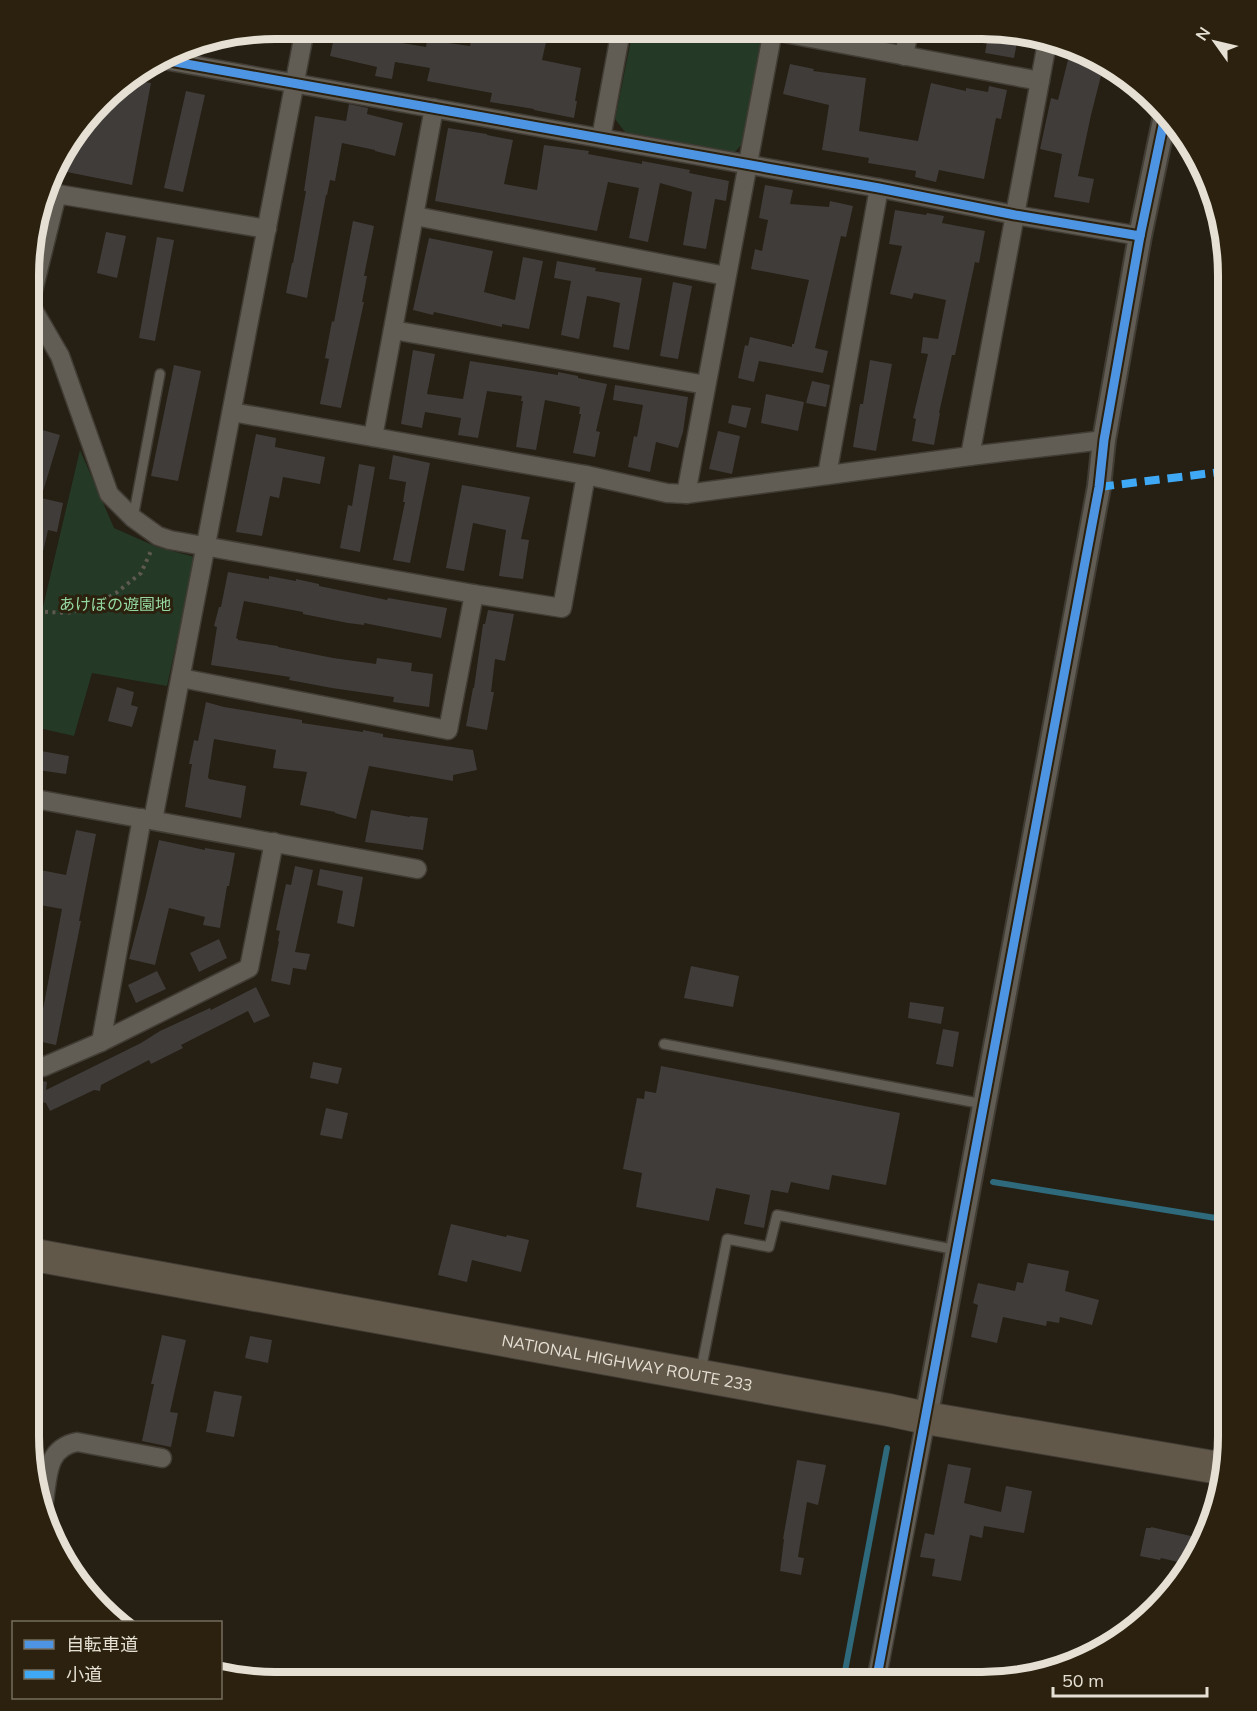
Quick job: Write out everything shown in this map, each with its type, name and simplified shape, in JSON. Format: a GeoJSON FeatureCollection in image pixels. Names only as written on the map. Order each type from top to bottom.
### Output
{"type":"FeatureCollection","features":[{"type":"Feature","properties":{"kind":"highway","name":"NATIONAL HIGHWAY ROUTE 233"},"geometry":{"type":"LineString","coordinates":[[39,1256],[926,1418],[1216,1467]]}},
{"type":"Feature","properties":{"kind":"street"},"geometry":{"type":"LineString","coordinates":[[101,1042],[148,819],[181,678],[303,39]]}},
{"type":"Feature","properties":{"kind":"street"},"geometry":{"type":"LineString","coordinates":[[601,138],[619,39]]}},
{"type":"Feature","properties":{"kind":"street"},"geometry":{"type":"LineString","coordinates":[[686,494],[771,39]]}},
{"type":"Feature","properties":{"kind":"street"},"geometry":{"type":"LineString","coordinates":[[815,39],[1040,81]]}},
{"type":"Feature","properties":{"kind":"street"},"geometry":{"type":"LineString","coordinates":[[904,56],[907,39]]}},
{"type":"Feature","properties":{"kind":"street"},"geometry":{"type":"LineString","coordinates":[[970,456],[1046,48]]}},
{"type":"Feature","properties":{"kind":"street"},"geometry":{"type":"LineString","coordinates":[[174,62],[1140,236]]}},
{"type":"Feature","properties":{"kind":"street"},"geometry":{"type":"LineString","coordinates":[[373,437],[434,108]]}},
{"type":"Feature","properties":{"kind":"street"},"geometry":{"type":"LineString","coordinates":[[878,1672],[1099,487],[1104,440],[1140,236],[1163,124]]}},
{"type":"Feature","properties":{"kind":"street"},"geometry":{"type":"LineString","coordinates":[[827,476],[879,188]]}},
{"type":"Feature","properties":{"kind":"street"},"geometry":{"type":"LineString","coordinates":[[39,275],[57,194],[267,230]]}},
{"type":"Feature","properties":{"kind":"street"},"geometry":{"type":"LineString","coordinates":[[414,216],[726,276]]}},
{"type":"Feature","properties":{"kind":"street"},"geometry":{"type":"LineString","coordinates":[[39,319],[60,356],[109,494],[133,518],[158,536],[206,547],[562,608],[586,475]]}},
{"type":"Feature","properties":{"kind":"street"},"geometry":{"type":"LineString","coordinates":[[393,330],[706,385]]}},
{"type":"Feature","properties":{"kind":"street"},"geometry":{"type":"LineString","coordinates":[[232,412],[586,475],[668,493],[686,494],[1104,440]]}},
{"type":"Feature","properties":{"kind":"street"},"geometry":{"type":"LineString","coordinates":[[181,678],[448,730],[474,594]]}},
{"type":"Feature","properties":{"kind":"street"},"geometry":{"type":"LineString","coordinates":[[39,800],[417,868]]}},
{"type":"Feature","properties":{"kind":"street"},"geometry":{"type":"LineString","coordinates":[[39,1067],[101,1042],[249,968],[274,842]]}},
{"type":"Feature","properties":{"kind":"street"},"geometry":{"type":"LineString","coordinates":[[46,1491],[50,1462],[58,1450],[66,1444],[77,1442],[162,1458]]}},
{"type":"Feature","properties":{"kind":"lane"},"geometry":{"type":"LineString","coordinates":[[133,518],[160,374]]}},
{"type":"Feature","properties":{"kind":"lane"},"geometry":{"type":"LineString","coordinates":[[664,1044],[984,1104]]}},
{"type":"Feature","properties":{"kind":"lane"},"geometry":{"type":"LineString","coordinates":[[700,1376],[727,1239],[769,1247],[777,1215],[957,1250]]}},
{"type":"Feature","properties":{"kind":"path"},"geometry":{"type":"LineString","coordinates":[[39,611],[67,613],[90,608],[116,593],[141,573],[158,536]]}},
{"type":"Feature","properties":{"kind":"green space"},"geometry":{"type":"Polygon","coordinates":[[[631,39],[761,39],[742,144],[734,153],[625,132],[615,119],[631,39]]]}},
{"type":"Feature","properties":{"kind":"green space","name":"あけぼの遊園地"},"geometry":{"type":"Polygon","coordinates":[[[80,450],[114,528],[157,547],[195,557],[167,686],[92,673],[74,736],[39,728],[39,624],[80,450]]]}},
{"type":"Feature","properties":{"kind":"building"},"geometry":{"type":"Polygon","coordinates":[[[334,39],[378,39],[426,47],[427,40],[470,46],[471,39],[547,39],[542,60],[581,68],[574,118],[490,102],[492,93],[427,81],[430,68],[395,62],[392,79],[375,76],[377,67],[330,56],[334,39]]]}},
{"type":"Feature","properties":{"kind":"building"},"geometry":{"type":"Polygon","coordinates":[[[987,39],[1017,42],[1014,58],[985,53],[987,39]]]}},
{"type":"Feature","properties":{"kind":"building"},"geometry":{"type":"Polygon","coordinates":[[[1069,56],[1102,72],[1078,176],[1094,179],[1089,203],[1054,197],[1062,154],[1040,149],[1051,98],[1058,100],[1069,56]]]}},
{"type":"Feature","properties":{"kind":"building"},"geometry":{"type":"Polygon","coordinates":[[[790,64],[814,69],[813,71],[866,78],[859,131],[918,141],[931,83],[966,91],[966,88],[988,92],[989,86],[1007,90],[1001,119],[996,118],[984,179],[939,170],[936,182],[915,177],[916,171],[868,163],[869,158],[822,150],[829,105],[783,94],[790,64]]]}},
{"type":"Feature","properties":{"kind":"building"},"geometry":{"type":"Polygon","coordinates":[[[140,81],[151,83],[132,185],[67,172],[70,159],[79,144],[108,108],[140,81]]]}},
{"type":"Feature","properties":{"kind":"building"},"geometry":{"type":"Polygon","coordinates":[[[186,91],[205,95],[183,192],[164,188],[186,91]]]}},
{"type":"Feature","properties":{"kind":"building"},"geometry":{"type":"Polygon","coordinates":[[[349,104],[368,108],[367,114],[403,123],[395,156],[342,143],[335,181],[330,180],[326,195],[307,298],[286,293],[306,191],[304,191],[315,116],[346,121],[349,104]]]}},
{"type":"Feature","properties":{"kind":"building"},"geometry":{"type":"Polygon","coordinates":[[[448,128],[513,140],[504,184],[537,190],[544,145],[589,151],[588,154],[642,164],[642,161],[690,170],[689,173],[729,181],[726,201],[715,199],[706,249],[683,245],[692,192],[660,183],[648,242],[629,238],[639,188],[608,182],[597,231],[435,201],[448,128]]]}},
{"type":"Feature","properties":{"kind":"building"},"geometry":{"type":"Polygon","coordinates":[[[765,185],[793,190],[790,204],[829,207],[830,201],[853,206],[846,237],[841,236],[815,348],[828,351],[823,373],[759,361],[754,382],[738,378],[745,345],[748,346],[750,337],[792,347],[809,280],[751,269],[755,249],[762,251],[768,220],[759,218],[765,185]]]}},
{"type":"Feature","properties":{"kind":"building"},"geometry":{"type":"Polygon","coordinates":[[[895,210],[944,216],[942,223],[985,231],[979,263],[975,262],[955,355],[952,355],[934,445],[912,441],[916,419],[913,418],[928,354],[921,353],[923,337],[938,339],[946,300],[914,293],[912,299],[890,294],[902,246],[889,244],[895,210]]]}},
{"type":"Feature","properties":{"kind":"building"},"geometry":{"type":"Polygon","coordinates":[[[353,221],[374,226],[364,276],[367,276],[362,302],[364,302],[341,408],[320,404],[329,359],[325,358],[353,221]]]}},
{"type":"Feature","properties":{"kind":"building"},"geometry":{"type":"Polygon","coordinates":[[[106,232],[126,236],[117,278],[97,273],[106,232]]]}},
{"type":"Feature","properties":{"kind":"building"},"geometry":{"type":"Polygon","coordinates":[[[157,237],[174,240],[155,341],[139,338],[157,237]]]}},
{"type":"Feature","properties":{"kind":"building"},"geometry":{"type":"Polygon","coordinates":[[[429,238],[493,251],[484,292],[515,300],[523,257],[543,261],[529,329],[502,324],[502,327],[434,312],[433,315],[413,310],[429,238]]]}},
{"type":"Feature","properties":{"kind":"building"},"geometry":{"type":"Polygon","coordinates":[[[557,261],[596,268],[595,271],[642,278],[629,350],[613,347],[620,303],[604,299],[587,296],[579,339],[561,335],[571,281],[554,278],[557,261]]]}},
{"type":"Feature","properties":{"kind":"building"},"geometry":{"type":"Polygon","coordinates":[[[673,282],[692,286],[678,359],[660,356],[673,282]]]}},
{"type":"Feature","properties":{"kind":"building"},"geometry":{"type":"Polygon","coordinates":[[[413,350],[435,354],[427,394],[463,399],[470,361],[558,375],[558,372],[607,384],[596,431],[600,432],[595,457],[573,453],[581,414],[579,414],[580,407],[545,400],[536,450],[516,447],[522,396],[487,391],[478,438],[458,435],[461,418],[425,412],[422,428],[401,424],[413,350]]]}},
{"type":"Feature","properties":{"kind":"building"},"geometry":{"type":"Polygon","coordinates":[[[870,360],[892,364],[876,451],[853,447],[870,360]]]}},
{"type":"Feature","properties":{"kind":"building"},"geometry":{"type":"Polygon","coordinates":[[[174,365],[201,371],[178,481],[151,476],[174,365]]]}},
{"type":"Feature","properties":{"kind":"building"},"geometry":{"type":"Polygon","coordinates":[[[812,381],[830,385],[826,407],[806,403],[812,381]]]}},
{"type":"Feature","properties":{"kind":"building"},"geometry":{"type":"Polygon","coordinates":[[[615,385],[688,397],[683,432],[678,448],[656,442],[650,472],[628,467],[643,405],[613,400],[615,385]]]}},
{"type":"Feature","properties":{"kind":"building"},"geometry":{"type":"Polygon","coordinates":[[[766,394],[804,402],[798,431],[761,423],[766,394]]]}},
{"type":"Feature","properties":{"kind":"building"},"geometry":{"type":"Polygon","coordinates":[[[732,405],[751,408],[746,428],[728,423],[732,405]]]}},
{"type":"Feature","properties":{"kind":"building"},"geometry":{"type":"Polygon","coordinates":[[[39,429],[60,435],[41,498],[63,503],[57,532],[48,530],[39,569],[39,429]]]}},
{"type":"Feature","properties":{"kind":"building"},"geometry":{"type":"Polygon","coordinates":[[[718,431],[740,436],[732,474],[709,469],[718,431]]]}},
{"type":"Feature","properties":{"kind":"building"},"geometry":{"type":"Polygon","coordinates":[[[256,434],[276,438],[275,447],[325,457],[320,484],[283,477],[279,498],[270,496],[262,536],[236,532],[256,434]]]}},
{"type":"Feature","properties":{"kind":"building"},"geometry":{"type":"Polygon","coordinates":[[[393,455],[430,463],[410,563],[393,560],[405,502],[403,502],[406,482],[389,479],[393,455]]]}},
{"type":"Feature","properties":{"kind":"building"},"geometry":{"type":"Polygon","coordinates":[[[359,464],[375,467],[360,552],[340,548],[348,505],[352,506],[359,464]]]}},
{"type":"Feature","properties":{"kind":"building"},"geometry":{"type":"Polygon","coordinates":[[[462,485],[530,497],[521,539],[529,540],[523,579],[499,576],[506,530],[473,523],[464,571],[446,568],[462,485]]]}},
{"type":"Feature","properties":{"kind":"building"},"geometry":{"type":"Polygon","coordinates":[[[228,572],[269,579],[269,576],[296,581],[296,579],[387,600],[388,598],[447,608],[441,638],[364,623],[364,625],[348,623],[244,601],[236,638],[333,658],[376,664],[377,658],[412,663],[411,671],[433,674],[429,707],[393,702],[394,697],[332,688],[289,680],[290,677],[211,665],[217,627],[214,626],[219,607],[221,607],[228,572]]]}},
{"type":"Feature","properties":{"kind":"building"},"geometry":{"type":"Polygon","coordinates":[[[488,610],[514,614],[505,661],[495,659],[491,692],[494,692],[487,730],[466,726],[483,624],[485,624],[488,610]]]}},
{"type":"Feature","properties":{"kind":"building"},"geometry":{"type":"Polygon","coordinates":[[[117,687],[134,692],[131,705],[138,707],[132,727],[108,721],[117,687]]]}},
{"type":"Feature","properties":{"kind":"building"},"geometry":{"type":"Polygon","coordinates":[[[206,702],[302,720],[302,723],[363,732],[363,730],[383,734],[383,737],[473,750],[477,770],[453,775],[453,781],[369,766],[356,819],[300,805],[307,772],[273,768],[276,750],[214,739],[208,777],[246,786],[241,818],[185,807],[192,764],[189,764],[194,740],[198,741],[206,702]]]}},
{"type":"Feature","properties":{"kind":"building"},"geometry":{"type":"Polygon","coordinates":[[[39,751],[69,756],[66,774],[39,770],[39,751]]]}},
{"type":"Feature","properties":{"kind":"building"},"geometry":{"type":"Polygon","coordinates":[[[371,810],[428,818],[423,850],[365,842],[371,810]]]}},
{"type":"Feature","properties":{"kind":"building"},"geometry":{"type":"Polygon","coordinates":[[[76,830],[96,834],[56,1045],[39,1041],[39,1030],[62,909],[39,905],[39,870],[66,875],[76,830]]]}},
{"type":"Feature","properties":{"kind":"building"},"geometry":{"type":"Polygon","coordinates":[[[159,840],[205,850],[205,848],[235,853],[220,928],[203,925],[205,917],[169,908],[155,965],[129,959],[159,840]]]}},
{"type":"Feature","properties":{"kind":"building"},"geometry":{"type":"Polygon","coordinates":[[[295,866],[313,870],[295,952],[310,954],[306,970],[293,968],[290,985],[271,981],[280,931],[276,930],[286,884],[291,885],[295,866]]]}},
{"type":"Feature","properties":{"kind":"building"},"geometry":{"type":"Polygon","coordinates":[[[320,869],[363,877],[354,927],[337,923],[343,891],[317,885],[320,869]]]}},
{"type":"Feature","properties":{"kind":"building"},"geometry":{"type":"Polygon","coordinates":[[[219,939],[227,958],[199,972],[190,953],[219,939]]]}},
{"type":"Feature","properties":{"kind":"building"},"geometry":{"type":"Polygon","coordinates":[[[691,966],[739,976],[733,1007],[684,998],[691,966]]]}},
{"type":"Feature","properties":{"kind":"building"},"geometry":{"type":"Polygon","coordinates":[[[157,971],[166,989],[136,1003],[128,985],[157,971]]]}},
{"type":"Feature","properties":{"kind":"building"},"geometry":{"type":"Polygon","coordinates":[[[256,987],[270,1016],[254,1023],[248,1011],[181,1045],[183,1048],[151,1064],[149,1060],[101,1085],[100,1091],[94,1090],[50,1111],[46,1103],[39,1102],[39,1080],[47,1082],[46,1090],[141,1043],[160,1031],[210,1008],[211,1010],[256,987]]]}},
{"type":"Feature","properties":{"kind":"building"},"geometry":{"type":"Polygon","coordinates":[[[910,1002],[944,1007],[941,1024],[908,1018],[910,1002]]]}},
{"type":"Feature","properties":{"kind":"building"},"geometry":{"type":"Polygon","coordinates":[[[943,1029],[959,1032],[953,1067],[936,1064],[943,1029]]]}},
{"type":"Feature","properties":{"kind":"building"},"geometry":{"type":"Polygon","coordinates":[[[313,1062],[342,1068],[338,1084],[310,1078],[313,1062]]]}},
{"type":"Feature","properties":{"kind":"building"},"geometry":{"type":"Polygon","coordinates":[[[661,1066],[900,1113],[886,1185],[832,1175],[829,1190],[791,1182],[788,1193],[771,1190],[764,1228],[744,1224],[750,1195],[716,1188],[709,1221],[636,1207],[642,1173],[623,1169],[637,1098],[644,1099],[645,1091],[656,1093],[661,1066]]]}},
{"type":"Feature","properties":{"kind":"building"},"geometry":{"type":"Polygon","coordinates":[[[326,1108],[348,1113],[342,1139],[320,1135],[326,1108]]]}},
{"type":"Feature","properties":{"kind":"building"},"geometry":{"type":"Polygon","coordinates":[[[451,1224],[529,1240],[521,1272],[472,1260],[467,1282],[438,1275],[451,1224]]]}},
{"type":"Feature","properties":{"kind":"building"},"geometry":{"type":"Polygon","coordinates":[[[1028,1263],[1069,1271],[1065,1291],[1099,1300],[1092,1325],[1060,1317],[1059,1323],[1047,1321],[1046,1326],[1003,1317],[997,1343],[971,1337],[978,1305],[973,1303],[978,1283],[1015,1291],[1017,1282],[1023,1283],[1028,1263]]]}},
{"type":"Feature","properties":{"kind":"building"},"geometry":{"type":"Polygon","coordinates":[[[162,1335],[186,1340],[170,1412],[178,1413],[171,1447],[142,1441],[162,1335]]]}},
{"type":"Feature","properties":{"kind":"building"},"geometry":{"type":"Polygon","coordinates":[[[250,1336],[272,1340],[268,1363],[245,1358],[250,1336]]]}},
{"type":"Feature","properties":{"kind":"building"},"geometry":{"type":"Polygon","coordinates":[[[214,1391],[242,1396],[234,1437],[206,1432],[214,1391]]]}},
{"type":"Feature","properties":{"kind":"building"},"geometry":{"type":"Polygon","coordinates":[[[797,1460],[826,1465],[818,1505],[807,1502],[798,1557],[804,1558],[801,1575],[780,1571],[783,1539],[797,1460]]]}},
{"type":"Feature","properties":{"kind":"building"},"geometry":{"type":"Polygon","coordinates":[[[948,1464],[971,1468],[964,1503],[1001,1512],[1006,1486],[1032,1491],[1024,1533],[984,1526],[982,1538],[970,1535],[961,1581],[932,1576],[935,1559],[920,1557],[925,1533],[934,1535],[948,1464]]]}},
{"type":"Feature","properties":{"kind":"building"},"geometry":{"type":"Polygon","coordinates":[[[1146,1528],[1195,1537],[1181,1563],[1140,1556],[1146,1528]]]}},
{"type":"Feature","properties":{"kind":"waterway"},"geometry":{"type":"LineString","coordinates":[[993,1182],[1218,1218]]}},
{"type":"Feature","properties":{"kind":"waterway"},"geometry":{"type":"LineString","coordinates":[[845,1672],[887,1448]]}},
{"type":"Feature","properties":{"kind":"marked path"},"geometry":{"type":"LineString","coordinates":[[1099,487],[1218,472]]}},
{"type":"Feature","properties":{"kind":"cycle path"},"geometry":{"type":"LineString","coordinates":[[174,62],[1140,236]]}},
{"type":"Feature","properties":{"kind":"cycle path"},"geometry":{"type":"LineString","coordinates":[[878,1672],[1099,487],[1104,440],[1140,236],[1163,124]]}}]}
